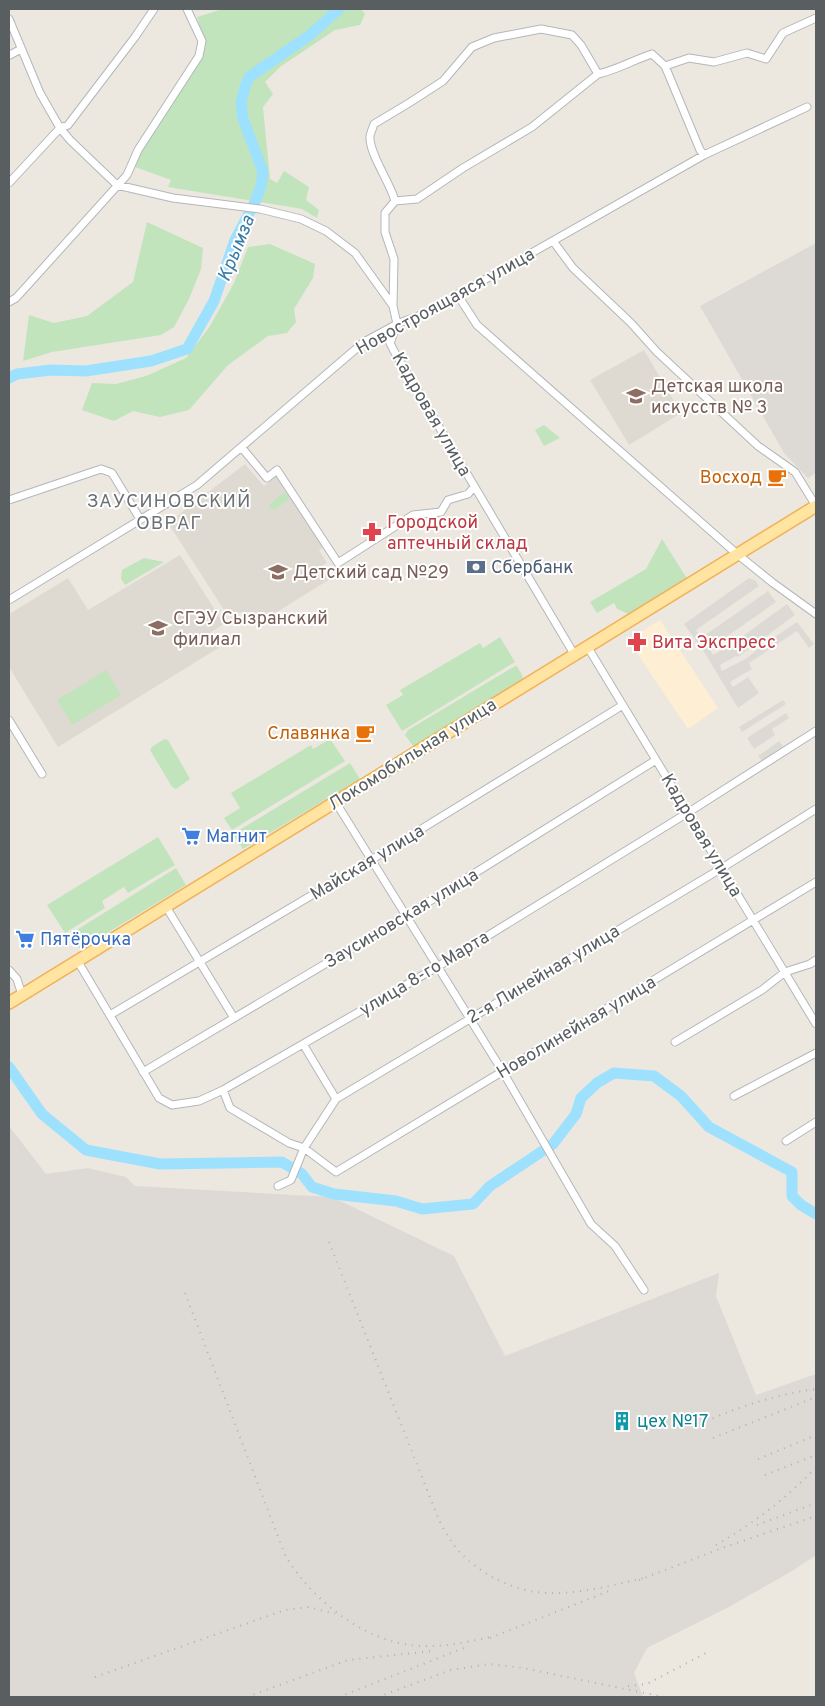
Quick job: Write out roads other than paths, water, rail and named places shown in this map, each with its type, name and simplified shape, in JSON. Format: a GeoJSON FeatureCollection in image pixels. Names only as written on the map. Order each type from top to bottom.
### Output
{"type":"FeatureCollection","features":[{"type":"Feature","properties":{"kind":"main road","name":"Локомобильная улица"},"geometry":{"type":"LineString","coordinates":[[9,1003],[816,506]]}},
{"type":"Feature","properties":{"kind":"street"},"geometry":{"type":"LineString","coordinates":[[9,183],[60,128],[68,125],[135,38],[154,9]]}},
{"type":"Feature","properties":{"kind":"street"},"geometry":{"type":"LineString","coordinates":[[9,302],[16,298],[127,175],[138,150],[199,56],[202,41],[187,9]]}},
{"type":"Feature","properties":{"kind":"street"},"geometry":{"type":"LineString","coordinates":[[665,66],[689,58],[714,62],[747,53],[766,59],[783,33],[816,18]]}},
{"type":"Feature","properties":{"kind":"street"},"geometry":{"type":"LineString","coordinates":[[9,19],[40,93],[60,128],[117,185]]}},
{"type":"Feature","properties":{"kind":"street"},"geometry":{"type":"LineString","coordinates":[[396,201],[392,189],[377,162],[369,138],[374,124],[409,104],[443,81],[472,48],[494,38],[541,29],[572,35],[581,45],[598,74]]}},
{"type":"Feature","properties":{"kind":"street"},"geometry":{"type":"LineString","coordinates":[[9,54],[22,49]]}},
{"type":"Feature","properties":{"kind":"street"},"geometry":{"type":"LineString","coordinates":[[393,306],[394,259],[385,232],[385,213],[396,201],[417,199],[463,168],[532,127],[598,74],[612,71],[633,60],[652,54],[665,66],[700,150],[704,155]]}},
{"type":"Feature","properties":{"kind":"street","name":"Новостроящаяся улица"},"geometry":{"type":"LineString","coordinates":[[9,600],[197,485],[364,342],[397,324],[426,312],[704,155],[807,107]]}},
{"type":"Feature","properties":{"kind":"street","name":"Кадровая улица"},"geometry":{"type":"LineString","coordinates":[[117,185],[173,198],[260,209],[301,219],[326,231],[355,253],[393,306],[397,324],[390,343],[394,351],[574,654]]}},
{"type":"Feature","properties":{"kind":"street"},"geometry":{"type":"LineString","coordinates":[[553,241],[573,268],[640,332],[657,352],[758,446],[795,472],[816,506]]}},
{"type":"Feature","properties":{"kind":"street"},"geometry":{"type":"LineString","coordinates":[[458,294],[477,325],[737,554],[772,583],[816,614]]}},
{"type":"Feature","properties":{"kind":"street"},"geometry":{"type":"LineString","coordinates":[[242,448],[267,478],[277,470],[338,564],[413,515],[441,512],[448,500],[468,494],[474,487]]}},
{"type":"Feature","properties":{"kind":"street"},"geometry":{"type":"LineString","coordinates":[[9,500],[100,469],[112,473],[140,519]]}},
{"type":"Feature","properties":{"kind":"street","name":"Кадровая улица"},"geometry":{"type":"LineString","coordinates":[[587,646],[816,1024]]}},
{"type":"Feature","properties":{"kind":"street","name":"Майская улица"},"geometry":{"type":"LineString","coordinates":[[110,1015],[371,860],[623,705]]}},
{"type":"Feature","properties":{"kind":"street"},"geometry":{"type":"LineString","coordinates":[[9,720],[42,774]]}},
{"type":"Feature","properties":{"kind":"street","name":"улица 8-го Марта"},"geometry":{"type":"LineString","coordinates":[[77,960],[159,1098],[172,1105],[199,1101],[223,1090],[437,967],[689,812],[816,731]]}},
{"type":"Feature","properties":{"kind":"street","name":"Заусиновская улица"},"geometry":{"type":"LineString","coordinates":[[143,1072],[406,916],[656,760]]}},
{"type":"Feature","properties":{"kind":"street"},"geometry":{"type":"LineString","coordinates":[[335,801],[503,1072],[591,1224],[614,1246],[644,1290]]}},
{"type":"Feature","properties":{"kind":"street","name":"2-я Линейная улица"},"geometry":{"type":"LineString","coordinates":[[278,1186],[291,1180],[304,1148],[336,1099],[722,868],[816,809]]}},
{"type":"Feature","properties":{"kind":"street","name":"Новолинейная улица"},"geometry":{"type":"LineString","coordinates":[[304,1148],[336,1172],[816,882]]}},
{"type":"Feature","properties":{"kind":"street"},"geometry":{"type":"LineString","coordinates":[[166,905],[234,1018]]}},
{"type":"Feature","properties":{"kind":"street"},"geometry":{"type":"LineString","coordinates":[[675,1042],[762,990],[785,972],[810,964],[816,960]]}},
{"type":"Feature","properties":{"kind":"street"},"geometry":{"type":"LineString","coordinates":[[9,970],[17,979],[22,996]]}},
{"type":"Feature","properties":{"kind":"street"},"geometry":{"type":"LineString","coordinates":[[303,1044],[336,1099]]}},
{"type":"Feature","properties":{"kind":"street"},"geometry":{"type":"LineString","coordinates":[[734,1096],[816,1052]]}},
{"type":"Feature","properties":{"kind":"street"},"geometry":{"type":"LineString","coordinates":[[223,1090],[230,1108],[289,1143],[304,1148]]}},
{"type":"Feature","properties":{"kind":"street"},"geometry":{"type":"LineString","coordinates":[[786,1140],[816,1122]]}},
{"type":"Feature","properties":{"kind":"waterway","name":"Крымза"},"geometry":{"type":"LineString","coordinates":[[9,378],[17,374],[51,370],[86,371],[151,361],[187,349],[214,301],[235,240],[255,202],[261,186],[263,172],[243,119],[241,103],[249,77],[310,35],[339,9]]}},
{"type":"Feature","properties":{"kind":"waterway"},"geometry":{"type":"LineString","coordinates":[[9,1067],[42,1114],[86,1150],[160,1164],[282,1162],[302,1174],[312,1187],[334,1194],[396,1201],[422,1209],[473,1204],[490,1186],[553,1144],[576,1114],[581,1098],[597,1083],[614,1073],[654,1076],[681,1096],[709,1127],[792,1172],[792,1196],[801,1205],[816,1214]]}},
{"type":"Feature","properties":{"kind":"railway"},"geometry":{"type":"LineString","coordinates":[[329,1242],[439,1520],[457,1549],[487,1574],[524,1590],[549,1593],[585,1591],[644,1578]]}},
{"type":"Feature","properties":{"kind":"railway"},"geometry":{"type":"LineString","coordinates":[[185,1293],[285,1555],[310,1588],[326,1604],[362,1629],[402,1644],[441,1646],[495,1636]]}},
{"type":"Feature","properties":{"kind":"railway"},"geometry":{"type":"LineString","coordinates":[[706,1421],[760,1401],[816,1389]]}},
{"type":"Feature","properties":{"kind":"railway"},"geometry":{"type":"LineString","coordinates":[[713,1438],[816,1397]]}},
{"type":"Feature","properties":{"kind":"railway"},"geometry":{"type":"LineString","coordinates":[[758,1459],[816,1435]]}},
{"type":"Feature","properties":{"kind":"railway"},"geometry":{"type":"LineString","coordinates":[[765,1475],[816,1455]]}},
{"type":"Feature","properties":{"kind":"railway"},"geometry":{"type":"LineString","coordinates":[[716,1545],[769,1510],[816,1467]]}},
{"type":"Feature","properties":{"kind":"railway"},"geometry":{"type":"LineString","coordinates":[[757,1525],[816,1503]]}},
{"type":"Feature","properties":{"kind":"railway"},"geometry":{"type":"LineString","coordinates":[[639,1580],[725,1547],[816,1516]]}},
{"type":"Feature","properties":{"kind":"railway"},"geometry":{"type":"LineString","coordinates":[[490,1638],[609,1591]]}},
{"type":"Feature","properties":{"kind":"railway"},"geometry":{"type":"LineString","coordinates":[[95,1677],[285,1610],[309,1607],[335,1614]]}},
{"type":"Feature","properties":{"kind":"railway"},"geometry":{"type":"LineString","coordinates":[[339,1697],[469,1646]]}},
{"type":"Feature","properties":{"kind":"railway"},"geometry":{"type":"LineString","coordinates":[[247,1697],[348,1660],[433,1651]]}},
{"type":"Feature","properties":{"kind":"railway"},"geometry":{"type":"LineString","coordinates":[[628,1686],[647,1684],[708,1652]]}},
{"type":"Feature","properties":{"kind":"railway"},"geometry":{"type":"LineString","coordinates":[[378,1697],[451,1670],[489,1664],[523,1668],[664,1697]]}},
{"type":"Feature","properties":{"kind":"railway"},"geometry":{"type":"LineString","coordinates":[[812,1697],[816,1696]]}},
{"type":"Feature","properties":{"kind":"place","name":"Детская школа искусств № 3"},"geometry":{"type":"Point","coordinates":[636,396]}},
{"type":"Feature","properties":{"kind":"place","name":"Восход"},"geometry":{"type":"Point","coordinates":[777,477]}},
{"type":"Feature","properties":{"kind":"place","name":"Городской аптечный склад"},"geometry":{"type":"Point","coordinates":[372,532]}},
{"type":"Feature","properties":{"kind":"place","name":"Сбербанк"},"geometry":{"type":"Point","coordinates":[476,567]}},
{"type":"Feature","properties":{"kind":"place","name":"Детский сад №29"},"geometry":{"type":"Point","coordinates":[278,572]}},
{"type":"Feature","properties":{"kind":"place","name":"СГЭУ Сызранский филиал"},"geometry":{"type":"Point","coordinates":[158,628]}},
{"type":"Feature","properties":{"kind":"place","name":"Вита Экспресс"},"geometry":{"type":"Point","coordinates":[637,642]}},
{"type":"Feature","properties":{"kind":"place","name":"Славянка"},"geometry":{"type":"Point","coordinates":[365,733]}},
{"type":"Feature","properties":{"kind":"place","name":"Магнит"},"geometry":{"type":"Point","coordinates":[191,836]}},
{"type":"Feature","properties":{"kind":"place","name":"Пятёрочка"},"geometry":{"type":"Point","coordinates":[25,939]}},
{"type":"Feature","properties":{"kind":"place","name":"цех №17"},"geometry":{"type":"Point","coordinates":[622,1421]}},
{"type":"Feature","properties":{"kind":"district","name":"ЗАУСИНОВСКИЙ ОВРАГ"},"geometry":{"type":"Point","coordinates":[169,511]}}]}
